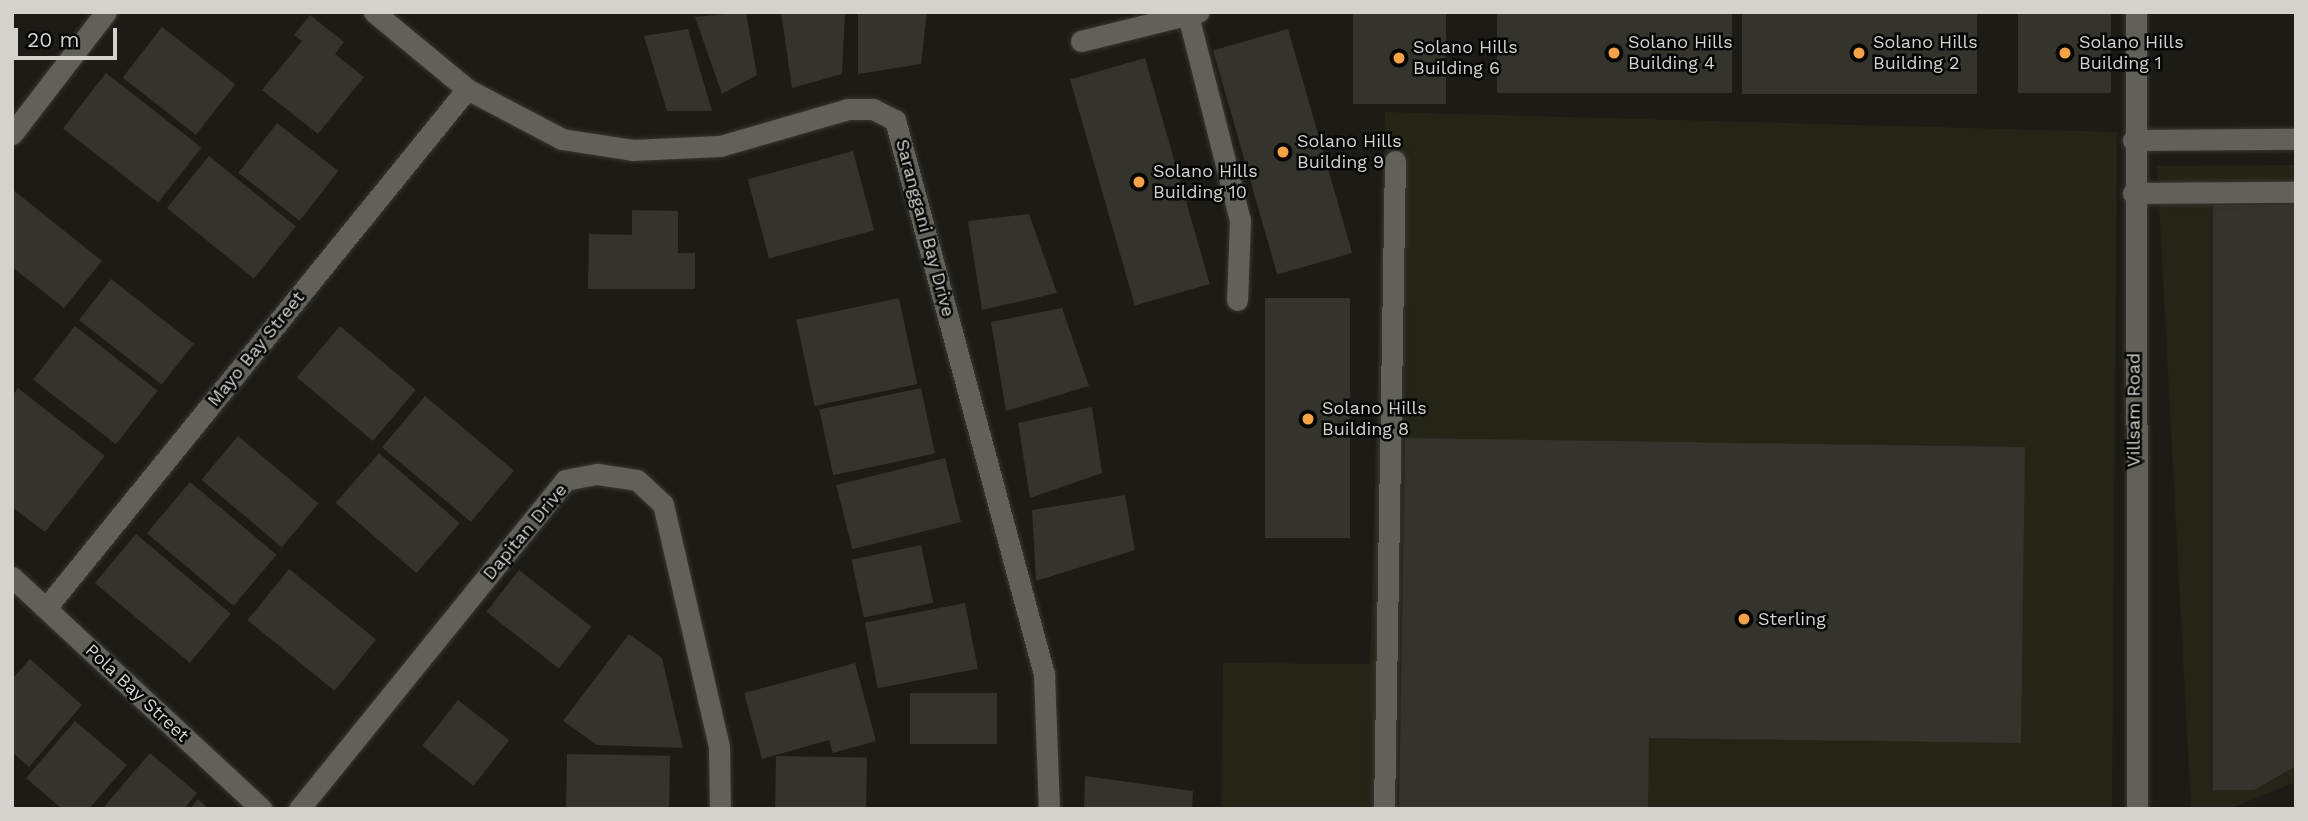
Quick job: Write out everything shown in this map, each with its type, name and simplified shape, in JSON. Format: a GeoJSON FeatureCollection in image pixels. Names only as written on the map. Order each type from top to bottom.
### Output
{"type":"FeatureCollection","features":[{"type":"Feature","properties":{"kind":"street"},"geometry":{"type":"LineString","coordinates":[[12,134],[106,12]]}},
{"type":"Feature","properties":{"kind":"street","name":"Saranggani Bay Drive"},"geometry":{"type":"LineString","coordinates":[[374,12],[467,89],[562,139],[632,150],[720,146],[848,109],[873,109],[895,120],[1044,674],[1049,809]]}},
{"type":"Feature","properties":{"kind":"street","name":"Villsam Road"},"geometry":{"type":"LineString","coordinates":[[2136,12],[2133,192],[2137,809]]}},
{"type":"Feature","properties":{"kind":"street"},"geometry":{"type":"LineString","coordinates":[[1081,41],[1193,13],[1240,220],[1237,300]]}},
{"type":"Feature","properties":{"kind":"street","name":"Mayo Bay Street"},"geometry":{"type":"LineString","coordinates":[[46,608],[467,89]]}},
{"type":"Feature","properties":{"kind":"street"},"geometry":{"type":"LineString","coordinates":[[2133,140],[2296,139]]}},
{"type":"Feature","properties":{"kind":"street"},"geometry":{"type":"LineString","coordinates":[[1384,809],[1395,161]]}},
{"type":"Feature","properties":{"kind":"street"},"geometry":{"type":"LineString","coordinates":[[2133,192],[2296,192]]}},
{"type":"Feature","properties":{"kind":"street","name":"Dapitan Drive"},"geometry":{"type":"LineString","coordinates":[[299,809],[565,480],[597,474],[637,480],[663,504],[719,747],[720,809]]}},
{"type":"Feature","properties":{"kind":"street","name":"Pola Bay Street"},"geometry":{"type":"LineString","coordinates":[[12,577],[262,809]]}},
{"type":"Feature","properties":{"kind":"shaded area"},"geometry":{"type":"Polygon","coordinates":[[[1385,112],[2117,132],[2112,809],[1221,809],[1223,663],[1370,664],[1385,112]]]}},
{"type":"Feature","properties":{"kind":"shaded area"},"geometry":{"type":"Polygon","coordinates":[[[2296,165],[2296,782],[2229,809],[2191,809],[2157,166],[2296,165]]]}},
{"type":"Feature","properties":{"kind":"building"},"geometry":{"type":"Polygon","coordinates":[[[746,12],[757,75],[722,94],[695,17],[746,12]]]}},
{"type":"Feature","properties":{"kind":"building"},"geometry":{"type":"Polygon","coordinates":[[[781,12],[845,12],[842,74],[792,88],[781,12]]]}},
{"type":"Feature","properties":{"kind":"building"},"geometry":{"type":"Polygon","coordinates":[[[858,12],[927,12],[921,64],[858,74],[858,12]]]}},
{"type":"Feature","properties":{"kind":"building","name":"Solano Hills Building 6"},"geometry":{"type":"Polygon","coordinates":[[[1353,12],[1446,12],[1446,104],[1353,104],[1353,12]]]}},
{"type":"Feature","properties":{"kind":"building","name":"Solano Hills Building 4"},"geometry":{"type":"Polygon","coordinates":[[[1497,12],[1732,12],[1732,93],[1497,93],[1497,12]]]}},
{"type":"Feature","properties":{"kind":"building","name":"Solano Hills Building 2"},"geometry":{"type":"Polygon","coordinates":[[[1742,12],[1977,12],[1977,94],[1742,94],[1742,12]]]}},
{"type":"Feature","properties":{"kind":"building","name":"Solano Hills Building 1"},"geometry":{"type":"Polygon","coordinates":[[[2018,12],[2111,12],[2111,93],[2018,93],[2018,12]]]}},
{"type":"Feature","properties":{"kind":"building"},"geometry":{"type":"Polygon","coordinates":[[[310,15],[344,42],[335,54],[364,77],[318,134],[262,90],[302,41],[294,35],[310,15]]]}},
{"type":"Feature","properties":{"kind":"building"},"geometry":{"type":"Polygon","coordinates":[[[162,27],[235,84],[196,135],[123,77],[162,27]]]}},
{"type":"Feature","properties":{"kind":"building"},"geometry":{"type":"Polygon","coordinates":[[[688,29],[712,111],[667,111],[644,36],[688,29]]]}},
{"type":"Feature","properties":{"kind":"building","name":"Solano Hills Building 9"},"geometry":{"type":"Polygon","coordinates":[[[1288,29],[1352,253],[1277,274],[1213,50],[1288,29]]]}},
{"type":"Feature","properties":{"kind":"building","name":"Solano Hills Building 10"},"geometry":{"type":"Polygon","coordinates":[[[1145,58],[1210,284],[1135,305],[1070,79],[1145,58]]]}},
{"type":"Feature","properties":{"kind":"building"},"geometry":{"type":"Polygon","coordinates":[[[106,73],[201,147],[158,203],[63,128],[106,73]]]}},
{"type":"Feature","properties":{"kind":"building"},"geometry":{"type":"Polygon","coordinates":[[[277,123],[338,171],[300,221],[238,173],[277,123]]]}},
{"type":"Feature","properties":{"kind":"building"},"geometry":{"type":"Polygon","coordinates":[[[853,151],[874,230],[769,258],[748,179],[853,151]]]}},
{"type":"Feature","properties":{"kind":"building"},"geometry":{"type":"Polygon","coordinates":[[[209,156],[296,226],[254,279],[167,208],[209,156]]]}},
{"type":"Feature","properties":{"kind":"building"},"geometry":{"type":"Polygon","coordinates":[[[12,189],[102,261],[64,308],[12,267],[12,189]]]}},
{"type":"Feature","properties":{"kind":"building"},"geometry":{"type":"Polygon","coordinates":[[[2213,205],[2296,205],[2296,766],[2254,790],[2213,790],[2213,205]]]}},
{"type":"Feature","properties":{"kind":"building"},"geometry":{"type":"Polygon","coordinates":[[[632,210],[678,211],[678,253],[695,253],[695,289],[588,289],[589,234],[632,235],[632,210]]]}},
{"type":"Feature","properties":{"kind":"building"},"geometry":{"type":"Polygon","coordinates":[[[1029,214],[1057,293],[982,310],[968,221],[1029,214]]]}},
{"type":"Feature","properties":{"kind":"building"},"geometry":{"type":"Polygon","coordinates":[[[111,279],[194,344],[162,385],[79,320],[111,279]]]}},
{"type":"Feature","properties":{"kind":"building"},"geometry":{"type":"Polygon","coordinates":[[[899,298],[917,384],[815,406],[796,320],[899,298]]]}},
{"type":"Feature","properties":{"kind":"building","name":"Solano Hills Building 8"},"geometry":{"type":"Polygon","coordinates":[[[1265,298],[1350,298],[1350,538],[1265,538],[1265,298]]]}},
{"type":"Feature","properties":{"kind":"building"},"geometry":{"type":"Polygon","coordinates":[[[1062,308],[1089,386],[1006,411],[991,322],[1062,308]]]}},
{"type":"Feature","properties":{"kind":"building"},"geometry":{"type":"Polygon","coordinates":[[[75,326],[158,391],[116,444],[33,380],[75,326]]]}},
{"type":"Feature","properties":{"kind":"building"},"geometry":{"type":"Polygon","coordinates":[[[340,326],[416,390],[373,441],[297,377],[340,326]]]}},
{"type":"Feature","properties":{"kind":"building"},"geometry":{"type":"Polygon","coordinates":[[[18,388],[105,456],[45,532],[12,507],[12,396],[18,388]]]}},
{"type":"Feature","properties":{"kind":"building"},"geometry":{"type":"Polygon","coordinates":[[[921,388],[935,454],[833,475],[819,410],[921,388]]]}},
{"type":"Feature","properties":{"kind":"building"},"geometry":{"type":"Polygon","coordinates":[[[425,396],[514,471],[471,522],[382,447],[425,396]]]}},
{"type":"Feature","properties":{"kind":"building"},"geometry":{"type":"Polygon","coordinates":[[[1092,407],[1102,473],[1030,498],[1018,423],[1092,407]]]}},
{"type":"Feature","properties":{"kind":"building"},"geometry":{"type":"Polygon","coordinates":[[[238,436],[318,503],[282,547],[201,480],[238,436]]]}},
{"type":"Feature","properties":{"kind":"building"},"geometry":{"type":"Polygon","coordinates":[[[1405,438],[2025,447],[2021,743],[1649,738],[1648,809],[1399,809],[1405,438]]]}},
{"type":"Feature","properties":{"kind":"building"},"geometry":{"type":"Polygon","coordinates":[[[379,453],[460,523],[416,573],[336,503],[379,453]]]}},
{"type":"Feature","properties":{"kind":"building"},"geometry":{"type":"Polygon","coordinates":[[[945,458],[961,522],[852,549],[836,485],[945,458]]]}},
{"type":"Feature","properties":{"kind":"building"},"geometry":{"type":"Polygon","coordinates":[[[190,482],[277,555],[233,606],[147,533],[190,482]]]}},
{"type":"Feature","properties":{"kind":"building"},"geometry":{"type":"Polygon","coordinates":[[[1125,495],[1135,550],[1036,581],[1032,510],[1125,495]]]}},
{"type":"Feature","properties":{"kind":"building"},"geometry":{"type":"Polygon","coordinates":[[[136,534],[231,614],[190,663],[95,583],[136,534]]]}},
{"type":"Feature","properties":{"kind":"building"},"geometry":{"type":"Polygon","coordinates":[[[921,545],[933,603],[864,617],[852,560],[921,545]]]}},
{"type":"Feature","properties":{"kind":"building"},"geometry":{"type":"Polygon","coordinates":[[[289,569],[376,639],[335,691],[247,620],[289,569]]]}},
{"type":"Feature","properties":{"kind":"building"},"geometry":{"type":"Polygon","coordinates":[[[519,570],[591,627],[559,668],[486,612],[519,570]]]}},
{"type":"Feature","properties":{"kind":"building"},"geometry":{"type":"Polygon","coordinates":[[[965,603],[978,669],[878,688],[865,622],[965,603]]]}},
{"type":"Feature","properties":{"kind":"building"},"geometry":{"type":"Polygon","coordinates":[[[629,634],[662,658],[683,748],[597,745],[563,721],[629,634]]]}},
{"type":"Feature","properties":{"kind":"building"},"geometry":{"type":"Polygon","coordinates":[[[30,659],[82,705],[29,767],[12,752],[12,679],[30,659]]]}},
{"type":"Feature","properties":{"kind":"building"},"geometry":{"type":"Polygon","coordinates":[[[855,663],[876,741],[833,753],[829,740],[762,759],[744,693],[855,663]]]}},
{"type":"Feature","properties":{"kind":"building"},"geometry":{"type":"Polygon","coordinates":[[[910,693],[997,693],[997,744],[910,744],[910,693]]]}},
{"type":"Feature","properties":{"kind":"building"},"geometry":{"type":"Polygon","coordinates":[[[458,700],[509,740],[474,786],[422,746],[458,700]]]}},
{"type":"Feature","properties":{"kind":"building"},"geometry":{"type":"Polygon","coordinates":[[[75,721],[127,765],[89,809],[62,809],[26,778],[75,721]]]}},
{"type":"Feature","properties":{"kind":"building"},"geometry":{"type":"Polygon","coordinates":[[[150,753],[197,793],[184,809],[102,809],[150,753]]]}},
{"type":"Feature","properties":{"kind":"building"},"geometry":{"type":"Polygon","coordinates":[[[567,754],[670,756],[669,809],[566,809],[567,754]]]}},
{"type":"Feature","properties":{"kind":"building"},"geometry":{"type":"Polygon","coordinates":[[[776,756],[867,758],[866,809],[775,809],[776,756]]]}},
{"type":"Feature","properties":{"kind":"building"},"geometry":{"type":"Polygon","coordinates":[[[1085,776],[1193,791],[1192,809],[1084,809],[1085,776]]]}},
{"type":"Feature","properties":{"kind":"building"},"geometry":{"type":"Polygon","coordinates":[[[198,799],[209,809],[190,809],[198,799]]]}},
{"type":"Feature","properties":{"kind":"place","name":"Solano Hills Building 4"},"geometry":{"type":"Point","coordinates":[1614,53]}},
{"type":"Feature","properties":{"kind":"place","name":"Solano Hills Building 2"},"geometry":{"type":"Point","coordinates":[1859,53]}},
{"type":"Feature","properties":{"kind":"place","name":"Solano Hills Building 1"},"geometry":{"type":"Point","coordinates":[2065,53]}},
{"type":"Feature","properties":{"kind":"place","name":"Solano Hills Building 6"},"geometry":{"type":"Point","coordinates":[1399,58]}},
{"type":"Feature","properties":{"kind":"place","name":"Solano Hills Building 9"},"geometry":{"type":"Point","coordinates":[1283,152]}},
{"type":"Feature","properties":{"kind":"place","name":"Solano Hills Building 10"},"geometry":{"type":"Point","coordinates":[1139,182]}},
{"type":"Feature","properties":{"kind":"place","name":"Solano Hills Building 8"},"geometry":{"type":"Point","coordinates":[1308,419]}},
{"type":"Feature","properties":{"kind":"place","name":"Sterling"},"geometry":{"type":"Point","coordinates":[1744,619]}}]}
